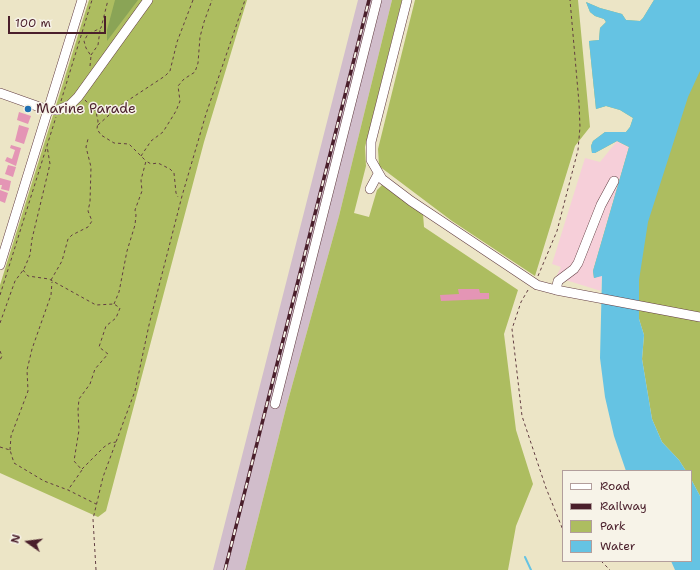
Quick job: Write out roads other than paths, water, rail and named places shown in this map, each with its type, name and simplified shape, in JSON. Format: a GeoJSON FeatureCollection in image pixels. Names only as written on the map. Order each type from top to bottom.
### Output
{"type":"FeatureCollection","features":[{"type":"Feature","properties":{"kind":"street"},"geometry":{"type":"LineString","coordinates":[[1,259],[82,0]]}},
{"type":"Feature","properties":{"kind":"street"},"geometry":{"type":"LineString","coordinates":[[0,93],[48,110],[59,106],[70,105],[80,94],[148,0]]}},
{"type":"Feature","properties":{"kind":"street"},"geometry":{"type":"LineString","coordinates":[[275,404],[377,0]]}},
{"type":"Feature","properties":{"kind":"street"},"geometry":{"type":"LineString","coordinates":[[407,0],[370,142],[371,160],[378,174],[411,201],[532,282],[556,290],[700,317]]}},
{"type":"Feature","properties":{"kind":"street"},"geometry":{"type":"LineString","coordinates":[[370,189],[378,174]]}},
{"type":"Feature","properties":{"kind":"street"},"geometry":{"type":"LineString","coordinates":[[556,290],[558,281],[574,269],[578,263],[601,205],[614,181]]}},
{"type":"Feature","properties":{"kind":"water"},"geometry":{"type":"Polygon","coordinates":[[[654,0],[700,0],[700,71],[688,97],[648,222],[639,280],[639,319],[644,335],[642,359],[652,419],[662,442],[679,460],[685,470],[626,470],[614,436],[605,397],[600,358],[602,276],[594,278],[593,271],[629,147],[617,141],[595,153],[592,153],[591,146],[593,141],[605,132],[626,132],[630,127],[633,118],[620,110],[606,106],[596,109],[589,41],[599,40],[600,28],[606,22],[604,19],[595,16],[590,12],[586,2],[600,8],[622,14],[626,20],[640,21],[654,0]]]}},
{"type":"Feature","properties":{"kind":"water"},"geometry":{"type":"Polygon","coordinates":[[[692,481],[700,496],[700,570],[675,570],[671,562],[692,562],[692,481]]]}},
{"type":"Feature","properties":{"kind":"waterway"},"geometry":{"type":"LineString","coordinates":[[525,557],[531,570]]}},
{"type":"Feature","properties":{"kind":"railway"},"geometry":{"type":"LineString","coordinates":[[225,570],[369,0]]}},
{"type":"Feature","properties":{"kind":"place","name":"Marine Parade"},"geometry":{"type":"Point","coordinates":[28,109]}}]}
